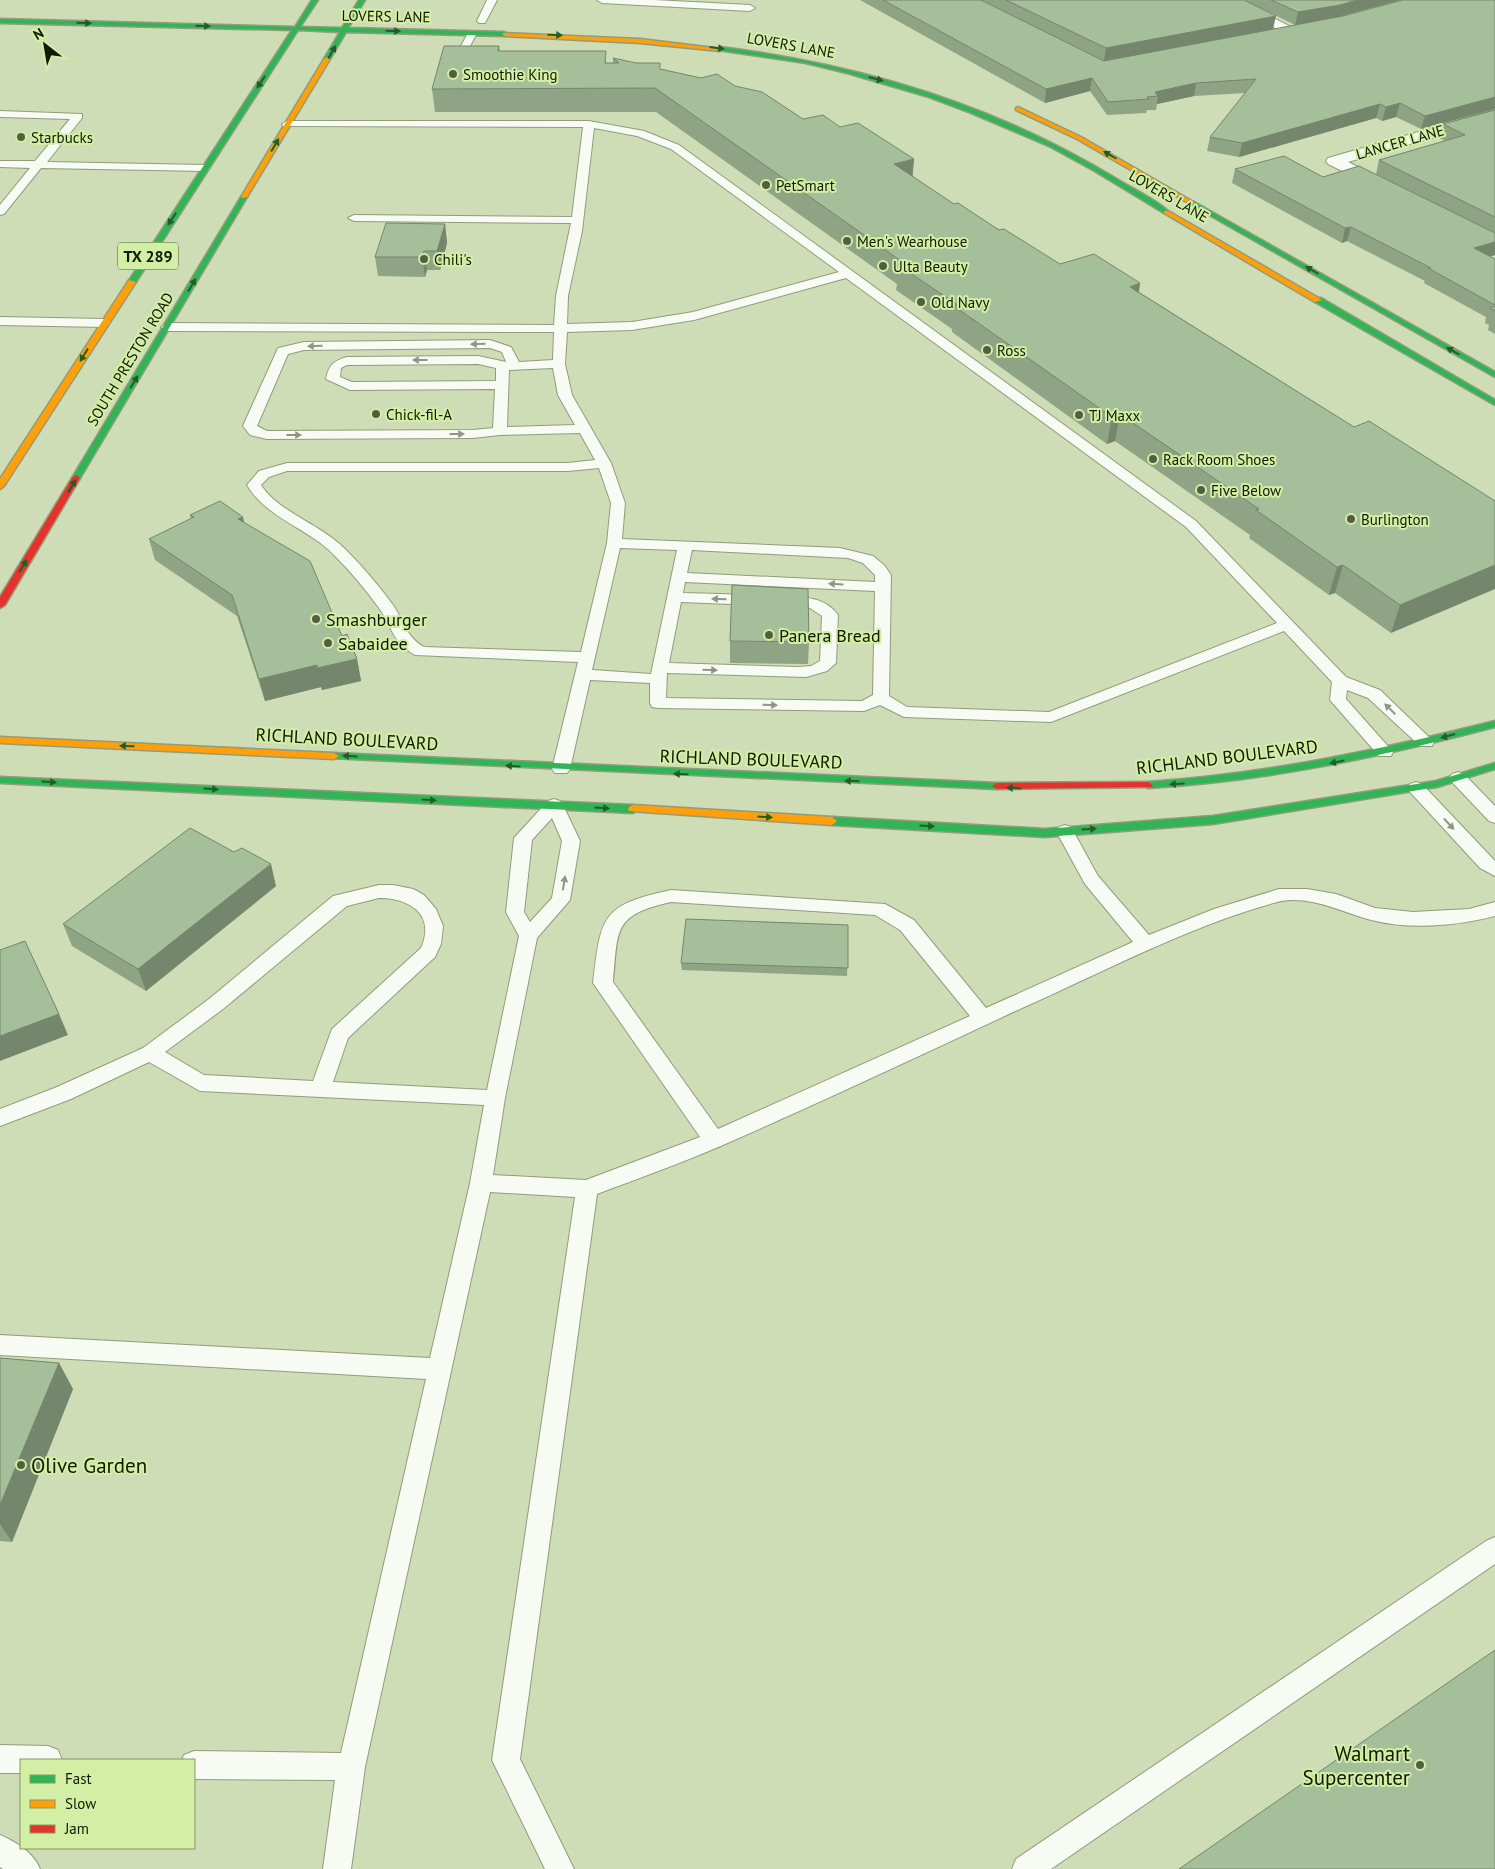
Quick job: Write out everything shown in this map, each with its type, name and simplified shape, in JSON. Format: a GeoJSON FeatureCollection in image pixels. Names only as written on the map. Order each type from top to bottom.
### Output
{"type":"FeatureCollection","features":[{"type":"Feature","properties":{"kind":"street","name":"TX 289"},"geometry":{"type":"LineString","coordinates":[[0,486],[315,0]]}},
{"type":"Feature","properties":{"kind":"street","name":"SOUTH PRESTON ROAD"},"geometry":{"type":"LineString","coordinates":[[0,605],[362,0]]}},
{"type":"Feature","properties":{"kind":"street"},"geometry":{"type":"LineString","coordinates":[[1227,0],[1294,32]]}},
{"type":"Feature","properties":{"kind":"street"},"geometry":{"type":"LineString","coordinates":[[0,9],[20,10]]}},
{"type":"Feature","properties":{"kind":"street","name":"LOVERS LANE"},"geometry":{"type":"LineString","coordinates":[[69,11],[487,22]]}},
{"type":"Feature","properties":{"kind":"street","name":"LOVERS LANE"},"geometry":{"type":"LineString","coordinates":[[0,21],[644,39],[750,52],[846,71],[944,99],[1002,121],[1071,156],[1495,403]]}},
{"type":"Feature","properties":{"kind":"street"},"geometry":{"type":"LineString","coordinates":[[1275,36],[1312,28]]}},
{"type":"Feature","properties":{"kind":"street","name":"LOVERS LANE"},"geometry":{"type":"LineString","coordinates":[[1010,106],[1079,138],[1495,375]]}},
{"type":"Feature","properties":{"kind":"street","name":"LANCER LANE"},"geometry":{"type":"LineString","coordinates":[[1402,196],[1334,161],[1495,115]]}},
{"type":"Feature","properties":{"kind":"street","name":"RICHLAND BOULEVARD"},"geometry":{"type":"LineString","coordinates":[[0,740],[294,753],[560,774],[1023,788],[1190,783],[1294,770],[1388,756],[1429,746],[1495,724]]}},
{"type":"Feature","properties":{"kind":"street"},"geometry":{"type":"LineString","coordinates":[[0,780],[555,801],[1044,833],[1213,820],[1437,784],[1455,774],[1495,766]]}},
{"type":"Feature","properties":{"kind":"street"},"geometry":{"type":"LineString","coordinates":[[1404,774],[1416,788]]}},
{"type":"Feature","properties":{"kind":"lane"},"geometry":{"type":"LineString","coordinates":[[487,22],[492,0]]}},
{"type":"Feature","properties":{"kind":"lane"},"geometry":{"type":"LineString","coordinates":[[602,0],[750,8]]}},
{"type":"Feature","properties":{"kind":"lane"},"geometry":{"type":"LineString","coordinates":[[459,59],[472,33]]}},
{"type":"Feature","properties":{"kind":"lane"},"geometry":{"type":"LineString","coordinates":[[0,114],[78,116],[0,212]]}},
{"type":"Feature","properties":{"kind":"lane"},"geometry":{"type":"LineString","coordinates":[[287,124],[589,124],[640,133],[676,147],[1191,524],[1226,558],[1340,682],[1374,694],[1429,746]]}},
{"type":"Feature","properties":{"kind":"lane"},"geometry":{"type":"LineString","coordinates":[[560,774],[614,543],[618,503],[604,463],[565,395],[559,364],[559,329],[562,296],[577,220],[589,124]]}},
{"type":"Feature","properties":{"kind":"lane"},"geometry":{"type":"LineString","coordinates":[[29,152],[48,153]]}},
{"type":"Feature","properties":{"kind":"lane"},"geometry":{"type":"LineString","coordinates":[[0,164],[205,168]]}},
{"type":"Feature","properties":{"kind":"lane"},"geometry":{"type":"LineString","coordinates":[[0,189],[18,190]]}},
{"type":"Feature","properties":{"kind":"lane"},"geometry":{"type":"LineString","coordinates":[[354,218],[577,220]]}},
{"type":"Feature","properties":{"kind":"lane"},"geometry":{"type":"LineString","coordinates":[[167,326],[559,329],[632,326],[687,318],[850,273]]}},
{"type":"Feature","properties":{"kind":"lane"},"geometry":{"type":"LineString","coordinates":[[0,321],[104,323]]}},
{"type":"Feature","properties":{"kind":"lane"},"geometry":{"type":"LineString","coordinates":[[500,431],[501,385],[512,356],[507,349],[490,344],[304,346],[283,351],[250,426],[254,432],[267,435],[474,434],[500,431],[583,429]]}},
{"type":"Feature","properties":{"kind":"lane"},"geometry":{"type":"LineString","coordinates":[[501,385],[350,386],[333,379],[335,368],[347,361],[478,360],[508,365],[559,364]]}},
{"type":"Feature","properties":{"kind":"lane"},"geometry":{"type":"LineString","coordinates":[[587,657],[421,652],[407,645],[400,636],[388,610],[348,560],[316,531],[270,504],[259,495],[254,485],[258,477],[271,470],[287,467],[568,467],[604,463]]}},
{"type":"Feature","properties":{"kind":"lane"},"geometry":{"type":"LineString","coordinates":[[614,543],[832,551],[863,556],[878,566],[883,575],[881,698]]}},
{"type":"Feature","properties":{"kind":"lane"},"geometry":{"type":"LineString","coordinates":[[685,546],[660,673],[658,703],[864,706],[881,698]]}},
{"type":"Feature","properties":{"kind":"lane"},"geometry":{"type":"LineString","coordinates":[[679,577],[884,587]]}},
{"type":"Feature","properties":{"kind":"lane"},"geometry":{"type":"LineString","coordinates":[[582,674],[811,672],[822,668],[828,663],[830,614],[818,604],[675,597]]}},
{"type":"Feature","properties":{"kind":"lane"},"geometry":{"type":"LineString","coordinates":[[881,698],[904,712],[1051,717],[1287,624]]}},
{"type":"Feature","properties":{"kind":"lane"},"geometry":{"type":"LineString","coordinates":[[1340,682],[1338,700],[1388,756]]}},
{"type":"Feature","properties":{"kind":"lane"},"geometry":{"type":"LineString","coordinates":[[1455,774],[1495,817]]}},
{"type":"Feature","properties":{"kind":"lane"},"geometry":{"type":"LineString","coordinates":[[1416,788],[1486,864],[1495,870]]}},
{"type":"Feature","properties":{"kind":"lane"},"geometry":{"type":"LineString","coordinates":[[337,1869],[351,1766],[480,1182],[528,936],[561,900],[571,841],[555,801],[523,838],[515,912],[528,936]]}},
{"type":"Feature","properties":{"kind":"lane"},"geometry":{"type":"LineString","coordinates":[[1065,831],[1091,880],[1146,944]]}},
{"type":"Feature","properties":{"kind":"lane"},"geometry":{"type":"LineString","coordinates":[[0,1118],[64,1093],[150,1053],[216,1004],[340,901],[360,893],[378,891],[394,891],[409,895],[427,908],[435,929],[435,941],[428,952],[339,1034],[320,1088]]}},
{"type":"Feature","properties":{"kind":"lane"},"geometry":{"type":"LineString","coordinates":[[480,1182],[586,1189],[714,1140],[1146,944],[1221,914],[1279,896],[1307,895],[1336,900],[1373,914],[1413,920],[1470,916],[1495,909]]}},
{"type":"Feature","properties":{"kind":"lane"},"geometry":{"type":"LineString","coordinates":[[714,1140],[603,983],[609,934],[614,921],[641,905],[671,896],[878,909],[907,925],[982,1017]]}},
{"type":"Feature","properties":{"kind":"lane"},"geometry":{"type":"LineString","coordinates":[[150,1053],[200,1083],[495,1098]]}},
{"type":"Feature","properties":{"kind":"lane"},"geometry":{"type":"LineString","coordinates":[[560,1869],[506,1760],[586,1189]]}},
{"type":"Feature","properties":{"kind":"lane"},"geometry":{"type":"LineString","coordinates":[[0,1345],[438,1369]]}},
{"type":"Feature","properties":{"kind":"lane"},"geometry":{"type":"LineString","coordinates":[[1026,1869],[1495,1549]]}},
{"type":"Feature","properties":{"kind":"lane"},"geometry":{"type":"LineString","coordinates":[[0,1759],[20,1759]]}},
{"type":"Feature","properties":{"kind":"lane"},"geometry":{"type":"LineString","coordinates":[[195,1765],[351,1766]]}},
{"type":"Feature","properties":{"kind":"lane"},"geometry":{"type":"LineString","coordinates":[[0,1849],[26,1869]]}},
{"type":"Feature","properties":{"kind":"path"},"geometry":{"type":"LineString","coordinates":[[385,10],[392,0]]}},
{"type":"Feature","properties":{"kind":"building"},"geometry":{"type":"Polygon","coordinates":[[[883,0],[981,0],[1104,61],[1343,16],[1403,0],[1495,0],[1495,97],[1425,116],[1400,103],[1386,107],[1380,104],[1242,143],[1210,137],[1256,79],[1196,83],[1155,92],[1158,96],[1147,97],[1149,99],[1108,102],[1092,78],[1046,89],[883,0]]]}},
{"type":"Feature","properties":{"kind":"building"},"geometry":{"type":"Polygon","coordinates":[[[1006,0],[1244,0],[1276,16],[1106,48],[1006,0]]]}},
{"type":"Feature","properties":{"kind":"building"},"geometry":{"type":"Polygon","coordinates":[[[1271,0],[1357,0],[1340,5],[1298,12],[1271,0]]]}},
{"type":"Feature","properties":{"kind":"building"},"geometry":{"type":"Polygon","coordinates":[[[444,46],[499,46],[498,51],[606,51],[605,63],[619,63],[613,58],[636,63],[660,63],[660,69],[701,78],[717,74],[735,86],[762,92],[803,119],[823,115],[840,127],[858,123],[914,159],[894,164],[954,204],[958,203],[999,230],[1004,229],[1060,264],[1094,254],[1140,283],[1130,287],[1354,427],[1369,421],[1495,501],[1495,565],[1400,605],[1343,565],[1337,567],[1256,510],[1259,509],[1120,414],[1112,417],[954,306],[958,305],[898,265],[904,263],[655,88],[432,89],[444,46]]]}},
{"type":"Feature","properties":{"kind":"building"},"geometry":{"type":"Polygon","coordinates":[[[1495,110],[1495,217],[1379,160],[1465,135],[1443,124],[1495,110]]]}},
{"type":"Feature","properties":{"kind":"building"},"geometry":{"type":"Polygon","coordinates":[[[1284,156],[1323,177],[1359,166],[1495,233],[1495,242],[1474,248],[1495,259],[1495,305],[1428,268],[1431,268],[1351,227],[1345,228],[1235,169],[1284,156]]]}},
{"type":"Feature","properties":{"kind":"building"},"geometry":{"type":"Polygon","coordinates":[[[386,223],[445,224],[437,251],[424,251],[422,257],[375,257],[386,223]]]}},
{"type":"Feature","properties":{"kind":"building"},"geometry":{"type":"Polygon","coordinates":[[[220,501],[243,517],[238,519],[310,561],[342,636],[347,634],[357,659],[317,668],[317,665],[259,679],[232,595],[149,539],[194,517],[190,515],[220,501]]]}},
{"type":"Feature","properties":{"kind":"building","name":"Panera Bread"},"geometry":{"type":"Polygon","coordinates":[[[732,585],[808,589],[809,642],[730,641],[732,585]]]}},
{"type":"Feature","properties":{"kind":"building"},"geometry":{"type":"Polygon","coordinates":[[[190,828],[234,852],[242,848],[271,864],[138,969],[63,924],[190,828]]]}},
{"type":"Feature","properties":{"kind":"building"},"geometry":{"type":"Polygon","coordinates":[[[686,919],[848,925],[848,968],[681,963],[686,919]]]}},
{"type":"Feature","properties":{"kind":"building"},"geometry":{"type":"Polygon","coordinates":[[[25,941],[59,1014],[0,1036],[0,950],[25,941]]]}},
{"type":"Feature","properties":{"kind":"building"},"geometry":{"type":"Polygon","coordinates":[[[0,1358],[59,1363],[0,1505],[0,1358]]]}},
{"type":"Feature","properties":{"kind":"building","name":"Walmart Supercenter"},"geometry":{"type":"Polygon","coordinates":[[[1495,1650],[1495,1869],[1179,1869],[1495,1650]]]}},
{"type":"Feature","properties":{"kind":"traffic: fast"},"geometry":{"type":"LineString","coordinates":[[132,282],[315,0]]}},
{"type":"Feature","properties":{"kind":"traffic: fast"},"geometry":{"type":"LineString","coordinates":[[327,59],[362,0]]}},
{"type":"Feature","properties":{"kind":"traffic: fast"},"geometry":{"type":"LineString","coordinates":[[0,21],[504,34]]}},
{"type":"Feature","properties":{"kind":"traffic: fast"},"geometry":{"type":"LineString","coordinates":[[720,49],[763,54],[848,71],[890,82],[972,110],[1066,152],[1166,212]]}},
{"type":"Feature","properties":{"kind":"traffic: fast"},"geometry":{"type":"LineString","coordinates":[[76,478],[244,197]]}},
{"type":"Feature","properties":{"kind":"traffic: fast"},"geometry":{"type":"LineString","coordinates":[[1192,203],[1495,375]]}},
{"type":"Feature","properties":{"kind":"traffic: fast"},"geometry":{"type":"LineString","coordinates":[[1318,300],[1495,403]]}},
{"type":"Feature","properties":{"kind":"traffic: fast"},"geometry":{"type":"LineString","coordinates":[[1148,785],[1236,778],[1323,764],[1495,724]]}},
{"type":"Feature","properties":{"kind":"traffic: fast"},"geometry":{"type":"LineString","coordinates":[[334,756],[997,786]]}},
{"type":"Feature","properties":{"kind":"traffic: fast"},"geometry":{"type":"LineString","coordinates":[[832,821],[1045,833],[1213,820],[1437,784],[1495,766]]}},
{"type":"Feature","properties":{"kind":"traffic: fast"},"geometry":{"type":"LineString","coordinates":[[0,780],[633,809]]}},
{"type":"Feature","properties":{"kind":"traffic: slow"},"geometry":{"type":"LineString","coordinates":[[504,34],[640,41],[720,49]]}},
{"type":"Feature","properties":{"kind":"traffic: slow"},"geometry":{"type":"LineString","coordinates":[[244,197],[327,59]]}},
{"type":"Feature","properties":{"kind":"traffic: slow"},"geometry":{"type":"LineString","coordinates":[[1018,109],[1079,138],[1192,203]]}},
{"type":"Feature","properties":{"kind":"traffic: slow"},"geometry":{"type":"LineString","coordinates":[[1166,212],[1318,300]]}},
{"type":"Feature","properties":{"kind":"traffic: slow"},"geometry":{"type":"LineString","coordinates":[[0,486],[132,282]]}},
{"type":"Feature","properties":{"kind":"traffic: slow"},"geometry":{"type":"LineString","coordinates":[[0,740],[334,756]]}},
{"type":"Feature","properties":{"kind":"traffic: slow"},"geometry":{"type":"LineString","coordinates":[[633,809],[832,821]]}},
{"type":"Feature","properties":{"kind":"traffic: jam"},"geometry":{"type":"LineString","coordinates":[[0,605],[76,478]]}},
{"type":"Feature","properties":{"kind":"traffic: jam"},"geometry":{"type":"LineString","coordinates":[[997,786],[1148,785]]}},
{"type":"Feature","properties":{"kind":"place","name":"Smoothie King"},"geometry":{"type":"Point","coordinates":[453,74]}},
{"type":"Feature","properties":{"kind":"place","name":"Starbucks"},"geometry":{"type":"Point","coordinates":[21,137]}},
{"type":"Feature","properties":{"kind":"place","name":"PetSmart"},"geometry":{"type":"Point","coordinates":[766,185]}},
{"type":"Feature","properties":{"kind":"place","name":"Men's Wearhouse"},"geometry":{"type":"Point","coordinates":[847,241]}},
{"type":"Feature","properties":{"kind":"place","name":"Chili's"},"geometry":{"type":"Point","coordinates":[424,259]}},
{"type":"Feature","properties":{"kind":"place","name":"Ulta Beauty"},"geometry":{"type":"Point","coordinates":[883,266]}},
{"type":"Feature","properties":{"kind":"place","name":"Old Navy"},"geometry":{"type":"Point","coordinates":[921,302]}},
{"type":"Feature","properties":{"kind":"place","name":"Ross"},"geometry":{"type":"Point","coordinates":[987,350]}},
{"type":"Feature","properties":{"kind":"place","name":"Chick-fil-A"},"geometry":{"type":"Point","coordinates":[376,414]}},
{"type":"Feature","properties":{"kind":"place","name":"TJ Maxx"},"geometry":{"type":"Point","coordinates":[1079,415]}},
{"type":"Feature","properties":{"kind":"place","name":"Rack Room Shoes"},"geometry":{"type":"Point","coordinates":[1153,459]}},
{"type":"Feature","properties":{"kind":"place","name":"Five Below"},"geometry":{"type":"Point","coordinates":[1201,490]}},
{"type":"Feature","properties":{"kind":"place","name":"Burlington"},"geometry":{"type":"Point","coordinates":[1351,519]}},
{"type":"Feature","properties":{"kind":"place","name":"Smashburger"},"geometry":{"type":"Point","coordinates":[316,619]}},
{"type":"Feature","properties":{"kind":"place","name":"Panera Bread"},"geometry":{"type":"Point","coordinates":[769,635]}},
{"type":"Feature","properties":{"kind":"place","name":"Sabaidee"},"geometry":{"type":"Point","coordinates":[328,643]}},
{"type":"Feature","properties":{"kind":"place","name":"Olive Garden"},"geometry":{"type":"Point","coordinates":[21,1465]}},
{"type":"Feature","properties":{"kind":"place","name":"Walmart Supercenter"},"geometry":{"type":"Point","coordinates":[1420,1765]}}]}
